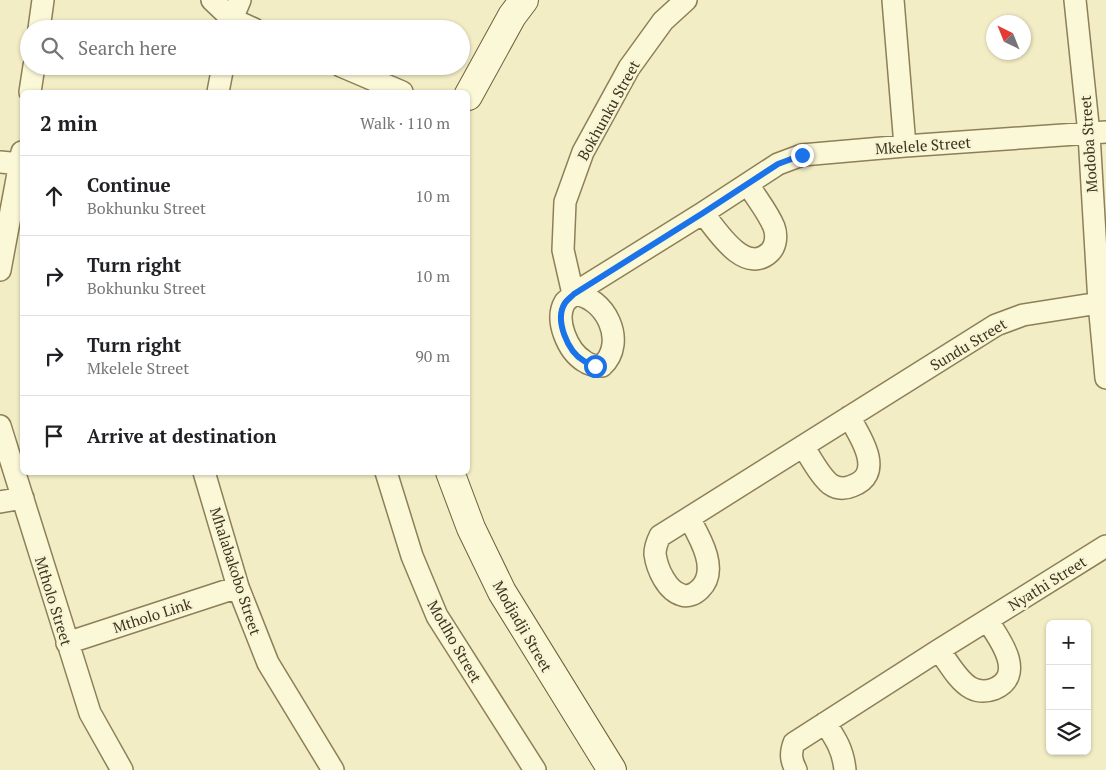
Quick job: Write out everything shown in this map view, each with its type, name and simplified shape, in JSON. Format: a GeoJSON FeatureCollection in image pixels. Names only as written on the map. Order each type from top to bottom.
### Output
{"type":"FeatureCollection","features":[{"type":"Feature","properties":{"kind":"street"},"geometry":{"type":"LineString","coordinates":[[40,20],[43,0]]}},
{"type":"Feature","properties":{"kind":"street"},"geometry":{"type":"LineString","coordinates":[[212,0],[228,20]]}},
{"type":"Feature","properties":{"kind":"street"},"geometry":{"type":"LineString","coordinates":[[232,20],[240,0]]}},
{"type":"Feature","properties":{"kind":"street"},"geometry":{"type":"LineString","coordinates":[[470,92],[512,16],[524,0]]}},
{"type":"Feature","properties":{"kind":"street","name":"Bokhunku Street"},"geometry":{"type":"LineString","coordinates":[[574,294],[563,250],[565,202],[583,152],[630,68],[664,21],[686,0]]}},
{"type":"Feature","properties":{"kind":"street"},"geometry":{"type":"LineString","coordinates":[[893,0],[905,146]]}},
{"type":"Feature","properties":{"kind":"street","name":"Modoba Street"},"geometry":{"type":"LineString","coordinates":[[1075,0],[1097,133],[1099,303],[1106,378]]}},
{"type":"Feature","properties":{"kind":"street"},"geometry":{"type":"LineString","coordinates":[[30,90],[33,75]]}},
{"type":"Feature","properties":{"kind":"street"},"geometry":{"type":"LineString","coordinates":[[218,90],[221,75]]}},
{"type":"Feature","properties":{"kind":"street"},"geometry":{"type":"LineString","coordinates":[[362,75],[397,90]]}},
{"type":"Feature","properties":{"kind":"street","name":"Mkelele Street"},"geometry":{"type":"LineString","coordinates":[[574,294],[778,164],[802,155],[1097,133]]}},
{"type":"Feature","properties":{"kind":"street"},"geometry":{"type":"LineString","coordinates":[[0,162],[20,158]]}},
{"type":"Feature","properties":{"kind":"street"},"geometry":{"type":"LineString","coordinates":[[0,270],[20,168]]}},
{"type":"Feature","properties":{"kind":"street"},"geometry":{"type":"LineString","coordinates":[[703,213],[730,246],[741,255],[752,260],[760,259],[769,254],[775,241],[774,227],[748,184]]}},
{"type":"Feature","properties":{"kind":"street","name":"Sundu Street"},"geometry":{"type":"LineString","coordinates":[[689,518],[996,326],[1023,315],[1099,303]]}},
{"type":"Feature","properties":{"kind":"street"},"geometry":{"type":"LineString","coordinates":[[803,446],[821,474],[831,485],[844,489],[857,484],[867,474],[870,461],[863,441],[848,417]]}},
{"type":"Feature","properties":{"kind":"street","name":"Mtholo Street"},"geometry":{"type":"LineString","coordinates":[[0,426],[90,713],[122,770]]}},
{"type":"Feature","properties":{"kind":"street","name":"Mhalabakobo Street"},"geometry":{"type":"LineString","coordinates":[[205,475],[238,587],[268,662],[333,770]]}},
{"type":"Feature","properties":{"kind":"street","name":"Motlho Street"},"geometry":{"type":"LineString","coordinates":[[387,475],[412,556],[437,616],[535,770]]}},
{"type":"Feature","properties":{"kind":"street","name":"Modjadji Street"},"geometry":{"type":"LineString","coordinates":[[451,475],[471,528],[502,592],[612,770]]}},
{"type":"Feature","properties":{"kind":"street"},"geometry":{"type":"LineString","coordinates":[[0,502],[23,498]]}},
{"type":"Feature","properties":{"kind":"street","name":"Nyathi Street"},"geometry":{"type":"LineString","coordinates":[[796,770],[791,751],[794,743],[1106,546]]}},
{"type":"Feature","properties":{"kind":"street","name":"Mtholo Link"},"geometry":{"type":"LineString","coordinates":[[67,642],[238,587]]}},
{"type":"Feature","properties":{"kind":"street"},"geometry":{"type":"LineString","coordinates":[[939,650],[961,680],[971,688],[982,692],[998,687],[1006,680],[1010,663],[1003,644],[988,620]]}},
{"type":"Feature","properties":{"kind":"street"},"geometry":{"type":"LineString","coordinates":[[825,723],[836,739],[844,756],[845,770]]}},
{"type":"Feature","properties":{"kind":"route"},"geometry":{"type":"LineString","coordinates":[[595,366],[584,361],[571,349],[566,339],[562,328],[562,312],[565,302],[574,294],[778,164],[802,155]]}}]}
